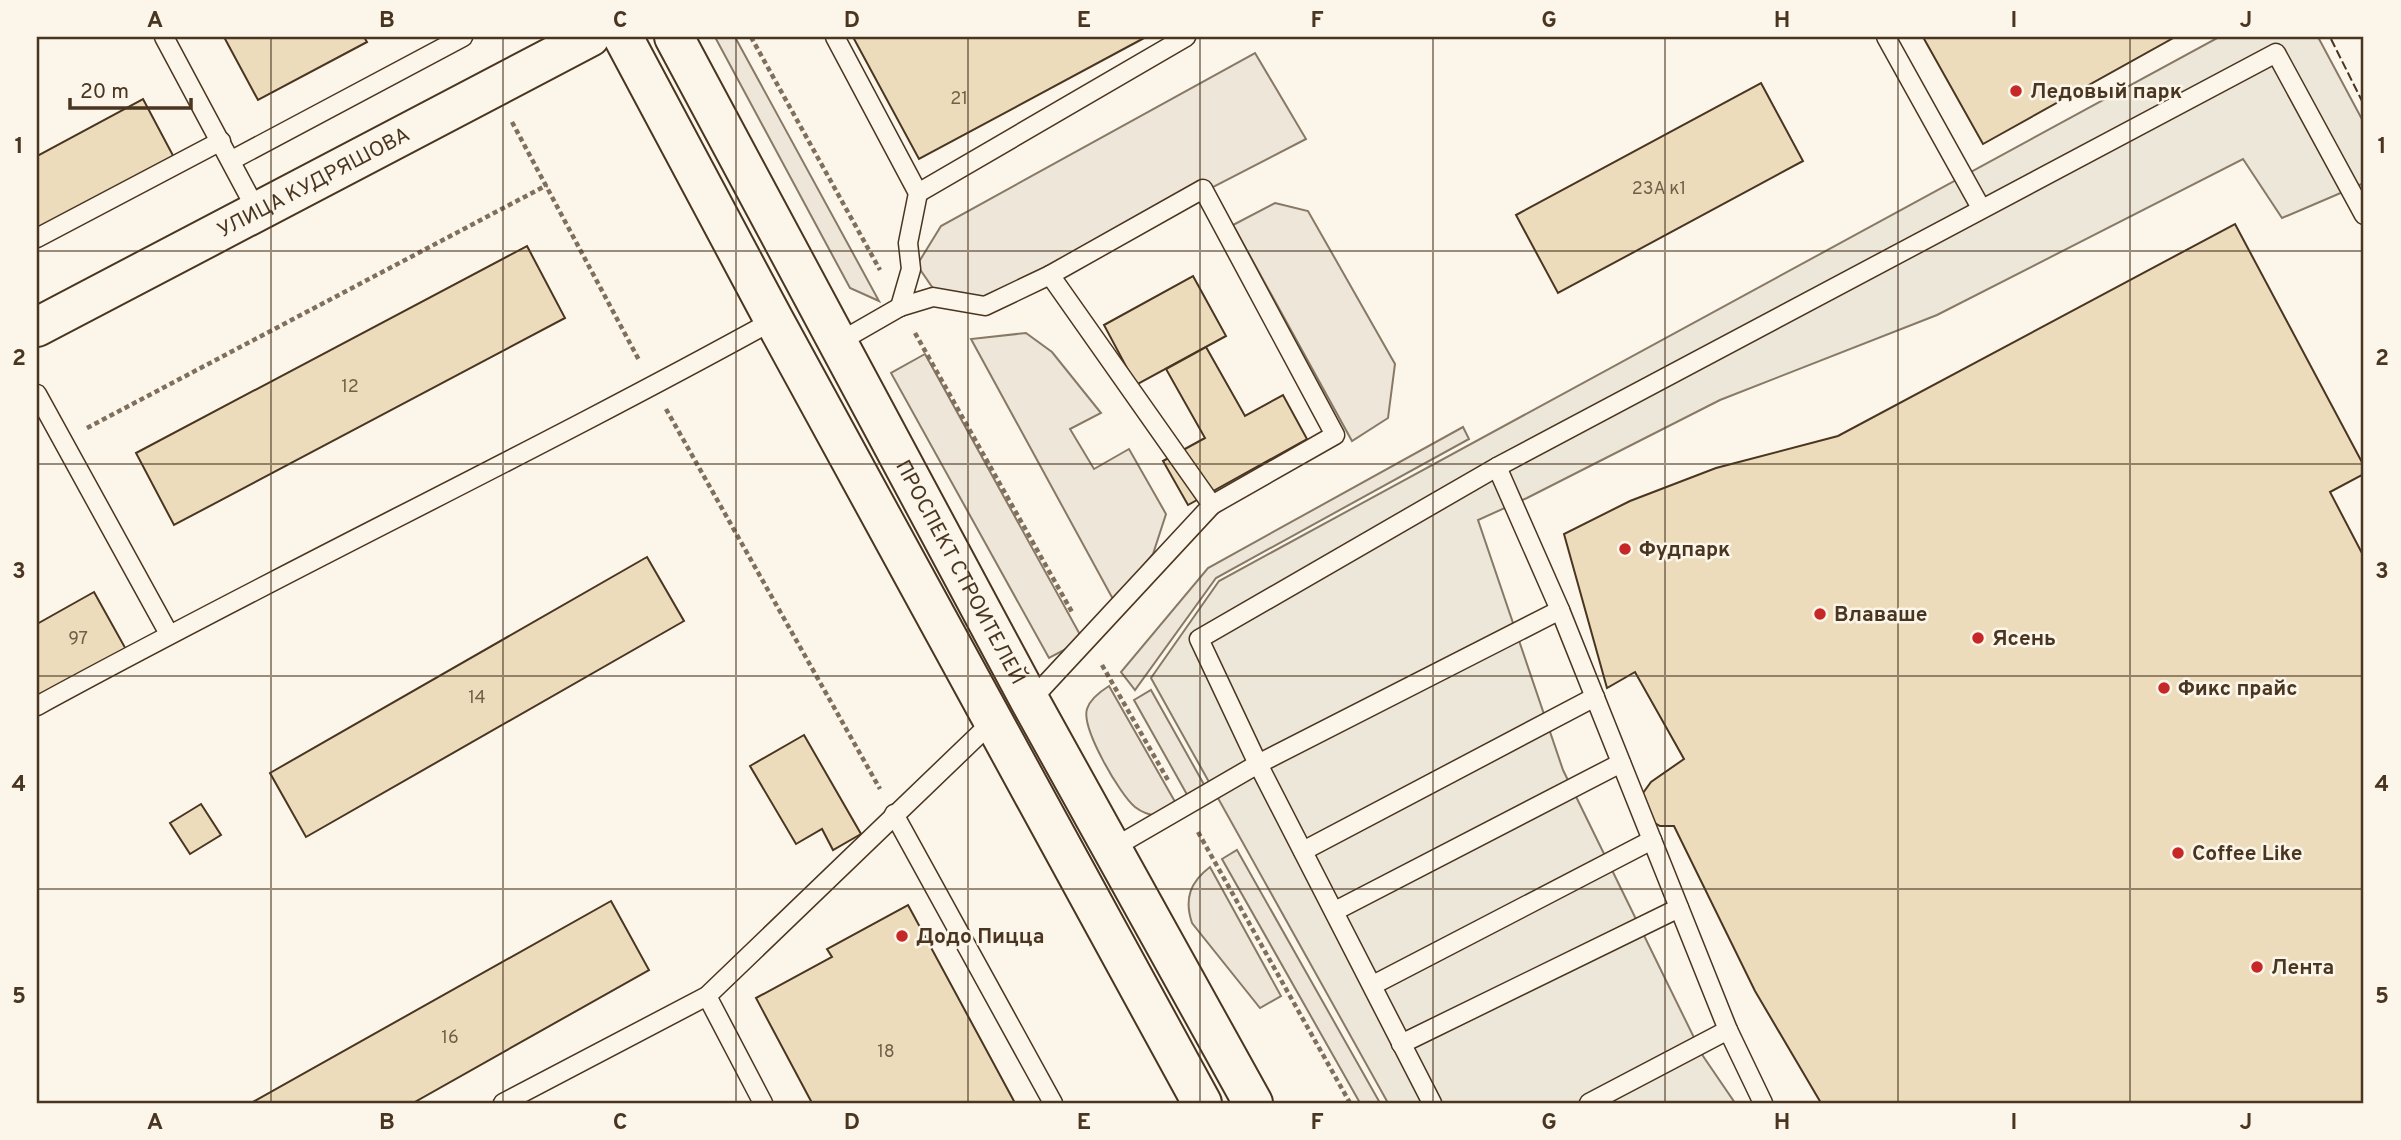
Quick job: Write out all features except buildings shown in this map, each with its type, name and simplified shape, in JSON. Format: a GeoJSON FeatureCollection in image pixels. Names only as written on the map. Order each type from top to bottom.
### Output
{"type":"FeatureCollection","features":[{"type":"Feature","properties":{"kind":"main road","name":"УЛИЦА КУДРЯШОВА"},"geometry":{"type":"LineString","coordinates":[[37,327],[590,37]]}},
{"type":"Feature","properties":{"kind":"main road","name":"ПРОСПЕКТ СТРОИТЕЛЕЙ"},"geometry":{"type":"LineString","coordinates":[[623,37],[774,320],[1202,1103]]}},
{"type":"Feature","properties":{"kind":"main road","name":"ПРОСПЕКТ СТРОИТЕЛЕЙ"},"geometry":{"type":"LineString","coordinates":[[674,37],[1030,701],[1253,1103]]}},
{"type":"Feature","properties":{"kind":"lane"},"geometry":{"type":"LineString","coordinates":[[164,37],[257,211]]}},
{"type":"Feature","properties":{"kind":"lane"},"geometry":{"type":"LineString","coordinates":[[232,160],[463,37]]}},
{"type":"Feature","properties":{"kind":"lane"},"geometry":{"type":"LineString","coordinates":[[835,37],[918,193],[908,243],[911,269],[900,307]]}},
{"type":"Feature","properties":{"kind":"lane"},"geometry":{"type":"LineString","coordinates":[[918,193],[1186,37]]}},
{"type":"Feature","properties":{"kind":"lane"},"geometry":{"type":"LineString","coordinates":[[1886,37],[1982,208]]}},
{"type":"Feature","properties":{"kind":"lane"},"geometry":{"type":"LineString","coordinates":[[1432,1103],[1258,764],[1199,639],[1497,467],[2276,53],[2364,215]]}},
{"type":"Feature","properties":{"kind":"lane"},"geometry":{"type":"LineString","coordinates":[[37,238],[221,141]]}},
{"type":"Feature","properties":{"kind":"lane"},"geometry":{"type":"LineString","coordinates":[[839,342],[900,307],[933,297],[985,306],[1049,275],[1203,189],[1335,435],[1212,505],[1030,701]]}},
{"type":"Feature","properties":{"kind":"lane"},"geometry":{"type":"LineString","coordinates":[[1049,275],[1212,505]]}},
{"type":"Feature","properties":{"kind":"lane"},"geometry":{"type":"LineString","coordinates":[[37,706],[169,634],[653,387],[774,320]]}},
{"type":"Feature","properties":{"kind":"lane"},"geometry":{"type":"LineString","coordinates":[[37,394],[169,634]]}},
{"type":"Feature","properties":{"kind":"lane"},"geometry":{"type":"LineString","coordinates":[[1497,467],[1560,610],[1755,1100]]}},
{"type":"Feature","properties":{"kind":"lane"},"geometry":{"type":"LineString","coordinates":[[1113,848],[1258,764],[1560,610]]}},
{"type":"Feature","properties":{"kind":"lane"},"geometry":{"type":"LineString","coordinates":[[1303,851],[1595,696]]}},
{"type":"Feature","properties":{"kind":"lane"},"geometry":{"type":"LineString","coordinates":[[503,1103],[707,996],[993,721]]}},
{"type":"Feature","properties":{"kind":"lane"},"geometry":{"type":"LineString","coordinates":[[1335,911],[1621,763]]}},
{"type":"Feature","properties":{"kind":"lane"},"geometry":{"type":"LineString","coordinates":[[894,814],[1054,1103]]}},
{"type":"Feature","properties":{"kind":"lane"},"geometry":{"type":"LineString","coordinates":[[1373,985],[1652,840]]}},
{"type":"Feature","properties":{"kind":"lane"},"geometry":{"type":"LineString","coordinates":[[1401,1044],[1679,908]]}},
{"type":"Feature","properties":{"kind":"lane"},"geometry":{"type":"LineString","coordinates":[[707,996],[763,1103]]}},
{"type":"Feature","properties":{"kind":"lane"},"geometry":{"type":"LineString","coordinates":[[1589,1103],[1728,1030]]}},
{"type":"Feature","properties":{"kind":"path"},"geometry":{"type":"LineString","coordinates":[[751,37],[900,307],[1350,1103]]}},
{"type":"Feature","properties":{"kind":"path"},"geometry":{"type":"LineString","coordinates":[[493,89],[653,387],[894,814]]}},
{"type":"Feature","properties":{"kind":"path"},"geometry":{"type":"LineString","coordinates":[[63,441],[547,186]]}},
{"type":"Feature","properties":{"kind":"shaded area"},"geometry":{"type":"Polygon","coordinates":[[[715,37],[735,37],[879,301],[850,288],[715,37]]]}},
{"type":"Feature","properties":{"kind":"shaded area"},"geometry":{"type":"Polygon","coordinates":[[[2219,37],[2318,37],[2364,123],[2364,183],[2282,218],[2243,159],[1937,315],[1720,400],[1478,520],[1563,770],[1703,1056],[1735,1103],[1388,1103],[1151,678],[1219,581],[2219,37]]]}},
{"type":"Feature","properties":{"kind":"shaded area"},"geometry":{"type":"Polygon","coordinates":[[[1255,53],[1306,139],[992,301],[939,297],[917,265],[941,226],[1255,53]]]}},
{"type":"Feature","properties":{"kind":"shaded area"},"geometry":{"type":"Polygon","coordinates":[[[1275,203],[1308,211],[1395,364],[1388,418],[1352,441],[1233,225],[1275,203]]]}},
{"type":"Feature","properties":{"kind":"shaded area"},"geometry":{"type":"Polygon","coordinates":[[[1026,333],[1052,352],[1101,413],[1070,429],[1094,469],[1129,449],[1166,514],[1153,554],[1114,601],[971,339],[1026,333]]]}},
{"type":"Feature","properties":{"kind":"shaded area"},"geometry":{"type":"Polygon","coordinates":[[[925,354],[1083,640],[1049,658],[891,373],[925,354]]]}},
{"type":"Feature","properties":{"kind":"shaded area"},"geometry":{"type":"Polygon","coordinates":[[[1463,427],[1469,439],[1216,578],[1135,690],[1121,672],[1208,568],[1463,427]]]}},
{"type":"Feature","properties":{"kind":"shaded area"},"geometry":{"type":"Polygon","coordinates":[[[1109,686],[1182,814],[1157,816],[1140,811],[1128,800],[1112,776],[1096,745],[1087,718],[1087,709],[1091,702],[1109,686]]]}},
{"type":"Feature","properties":{"kind":"shaded area"},"geometry":{"type":"Polygon","coordinates":[[[1151,690],[1211,797],[1194,807],[1134,700],[1151,690]]]}},
{"type":"Feature","properties":{"kind":"shaded area"},"geometry":{"type":"Polygon","coordinates":[[[1237,850],[1380,1103],[1360,1103],[1222,859],[1237,850]]]}},
{"type":"Feature","properties":{"kind":"shaded area"},"geometry":{"type":"Polygon","coordinates":[[[1210,867],[1281,996],[1260,1008],[1192,923],[1190,892],[1210,867]]]}},
{"type":"Feature","properties":{"kind":"fence"},"geometry":{"type":"LineString","coordinates":[[2331,39],[2364,105]]}},
{"type":"Feature","properties":{"kind":"place","name":"Ледовый парк"},"geometry":{"type":"Point","coordinates":[2016,91]}},
{"type":"Feature","properties":{"kind":"place","name":"Фудпарк"},"geometry":{"type":"Point","coordinates":[1625,549]}},
{"type":"Feature","properties":{"kind":"place","name":"Влаваше"},"geometry":{"type":"Point","coordinates":[1820,614]}},
{"type":"Feature","properties":{"kind":"place","name":"Ясень"},"geometry":{"type":"Point","coordinates":[1978,638]}},
{"type":"Feature","properties":{"kind":"place","name":"Фикс прайс"},"geometry":{"type":"Point","coordinates":[2164,688]}},
{"type":"Feature","properties":{"kind":"place","name":"Coffee Like"},"geometry":{"type":"Point","coordinates":[2178,853]}},
{"type":"Feature","properties":{"kind":"place","name":"Додо Пицца"},"geometry":{"type":"Point","coordinates":[902,936]}},
{"type":"Feature","properties":{"kind":"place","name":"Лента"},"geometry":{"type":"Point","coordinates":[2257,967]}}]}
